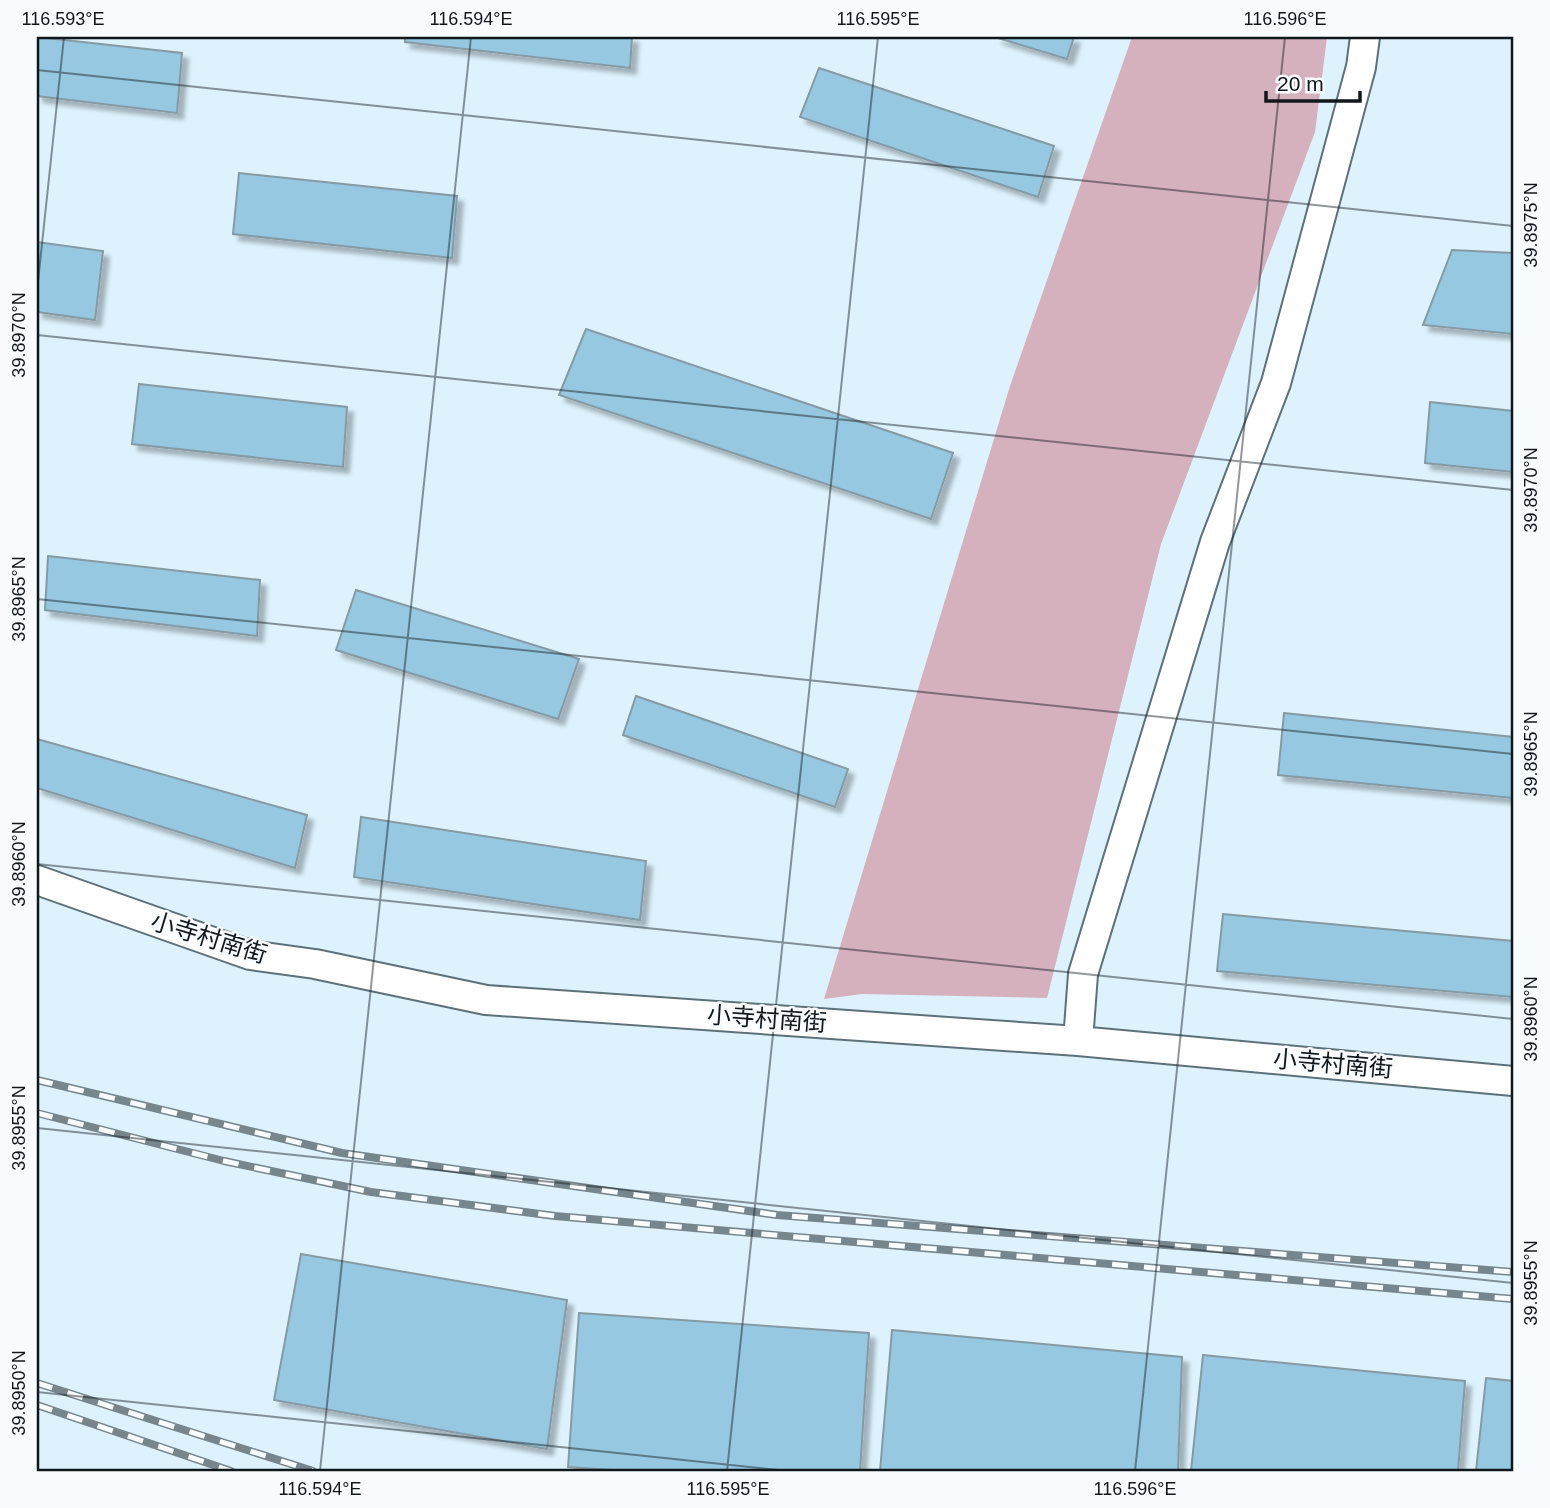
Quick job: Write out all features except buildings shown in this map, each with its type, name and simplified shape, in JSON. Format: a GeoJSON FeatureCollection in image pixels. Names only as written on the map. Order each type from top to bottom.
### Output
{"type":"FeatureCollection","features":[{"type":"Feature","properties":{"kind":"street"},"geometry":{"type":"LineString","coordinates":[[1078,1041],[1083,974],[1215,542],[1276,383],[1361,67],[1366,37]]}},
{"type":"Feature","properties":{"kind":"street","name":"小寺村南街"},"geometry":{"type":"LineString","coordinates":[[37,880],[250,955],[315,964],[486,1000],[1078,1041],[1513,1081]]}},
{"type":"Feature","properties":{"kind":"shaded area"},"geometry":{"type":"Polygon","coordinates":[[[1132,37],[1327,37],[1315,132],[1161,544],[1047,998],[862,994],[824,999],[1010,386],[1132,37]]]}},
{"type":"Feature","properties":{"kind":"railway"},"geometry":{"type":"LineString","coordinates":[[37,1080],[342,1153],[777,1215],[1513,1272]]}},
{"type":"Feature","properties":{"kind":"railway"},"geometry":{"type":"LineString","coordinates":[[37,1113],[224,1161],[371,1192],[555,1216],[1513,1299]]}},
{"type":"Feature","properties":{"kind":"railway"},"geometry":{"type":"LineString","coordinates":[[37,1383],[313,1471]]}},
{"type":"Feature","properties":{"kind":"railway"},"geometry":{"type":"LineString","coordinates":[[37,1405],[231,1471]]}}]}
